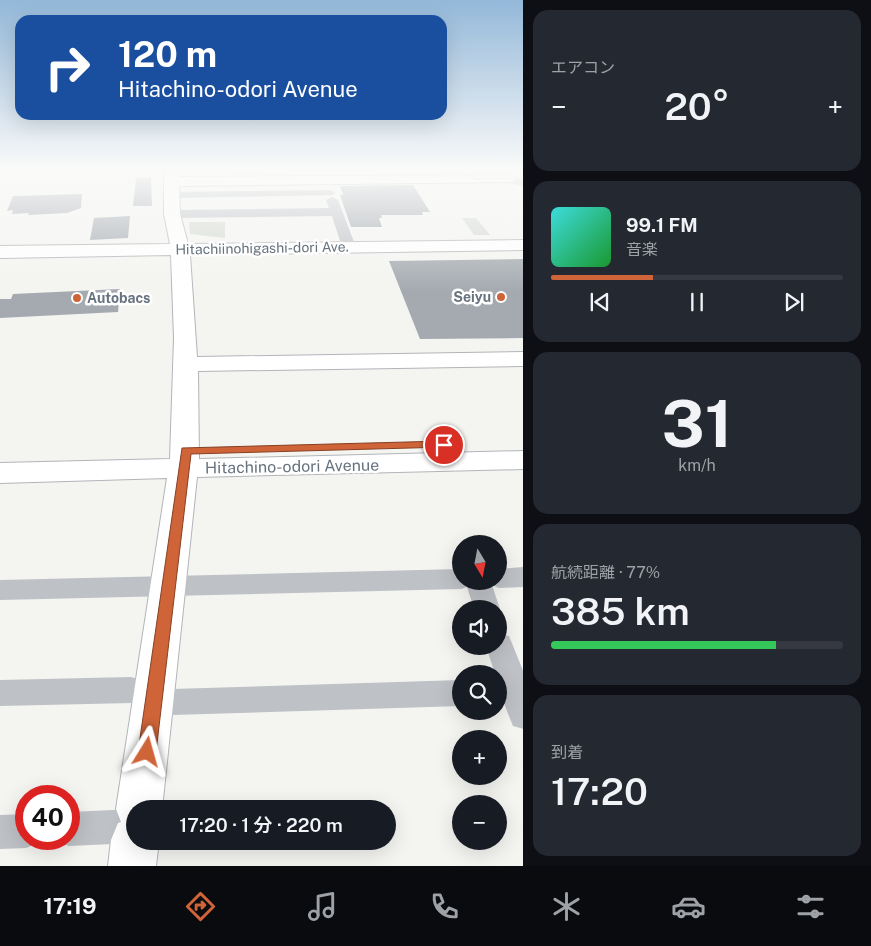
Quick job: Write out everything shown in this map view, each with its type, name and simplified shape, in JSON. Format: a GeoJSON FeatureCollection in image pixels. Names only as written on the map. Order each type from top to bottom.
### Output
{"type":"FeatureCollection","features":[{"type":"Feature","properties":{"kind":"street"},"geometry":{"type":"LineString","coordinates":[[140,800],[184,460],[186,364],[180,249],[172,210]]}},
{"type":"Feature","properties":{"kind":"street"},"geometry":{"type":"LineString","coordinates":[[172,214],[336,212],[349,247]]}},
{"type":"Feature","properties":{"kind":"street","name":"Hitachiinohigashi-dori Ave."},"geometry":{"type":"LineString","coordinates":[[0,252],[523,245]]}},
{"type":"Feature","properties":{"kind":"street"},"geometry":{"type":"LineString","coordinates":[[186,364],[523,359]]}},
{"type":"Feature","properties":{"kind":"street","name":"Hitachino-odori Avenue"},"geometry":{"type":"LineString","coordinates":[[0,473],[184,460],[523,443]]}},
{"type":"Feature","properties":{"kind":"street","name":"Hitachino-odori Avenue"},"geometry":{"type":"LineString","coordinates":[[0,454],[184,460],[523,460]]}},
{"type":"Feature","properties":{"kind":"street"},"geometry":{"type":"LineString","coordinates":[[508,578],[523,577]]}},
{"type":"Feature","properties":{"kind":"street"},"geometry":{"type":"LineString","coordinates":[[0,590],[452,579]]}},
{"type":"Feature","properties":{"kind":"street"},"geometry":{"type":"LineString","coordinates":[[502,655],[516,703]]}},
{"type":"Feature","properties":{"kind":"street"},"geometry":{"type":"LineString","coordinates":[[0,693],[131,690],[155,695],[172,702],[452,693]]}},
{"type":"Feature","properties":{"kind":"street"},"geometry":{"type":"LineString","coordinates":[[80,828],[126,826]]}},
{"type":"Feature","properties":{"kind":"street"},"geometry":{"type":"LineString","coordinates":[[0,832],[15,831]]}},
{"type":"Feature","properties":{"kind":"street"},"geometry":{"type":"LineString","coordinates":[[132,866],[134,850]]}},
{"type":"Feature","properties":{"kind":"shaded area"},"geometry":{"type":"Polygon","coordinates":[[[462,218],[476,218],[490,235],[474,235],[462,218]]]}},
{"type":"Feature","properties":{"kind":"shaded area"},"geometry":{"type":"Polygon","coordinates":[[[189,222],[225,222],[225,238],[190,234],[189,222]]]}},
{"type":"Feature","properties":{"kind":"building"},"geometry":{"type":"Polygon","coordinates":[[[13,210],[74,210],[67,213],[12,214],[13,210]]]}},
{"type":"Feature","properties":{"kind":"building"},"geometry":{"type":"Polygon","coordinates":[[[345,210],[429,210],[430,212],[422,212],[423,215],[381,215],[382,218],[379,218],[382,227],[351,227],[345,210]]]}},
{"type":"Feature","properties":{"kind":"building"},"geometry":{"type":"Polygon","coordinates":[[[130,216],[128,238],[90,240],[94,218],[130,216]]]}},
{"type":"Feature","properties":{"kind":"building"},"geometry":{"type":"Polygon","coordinates":[[[523,259],[523,338],[420,339],[389,261],[523,259]]]}},
{"type":"Feature","properties":{"kind":"building"},"geometry":{"type":"Polygon","coordinates":[[[120,289],[118,312],[0,318],[0,299],[11,299],[13,294],[120,289]]]}},
{"type":"Feature","properties":{"kind":"place","name":"Seiyu"},"geometry":{"type":"Point","coordinates":[501,297]}},
{"type":"Feature","properties":{"kind":"place","name":"Autobacs"},"geometry":{"type":"Point","coordinates":[77,298]}},
{"type":"Feature","properties":{"kind":"route"},"geometry":{"type":"LineString","coordinates":[[147,752],[186,450],[444,445]]}}]}
